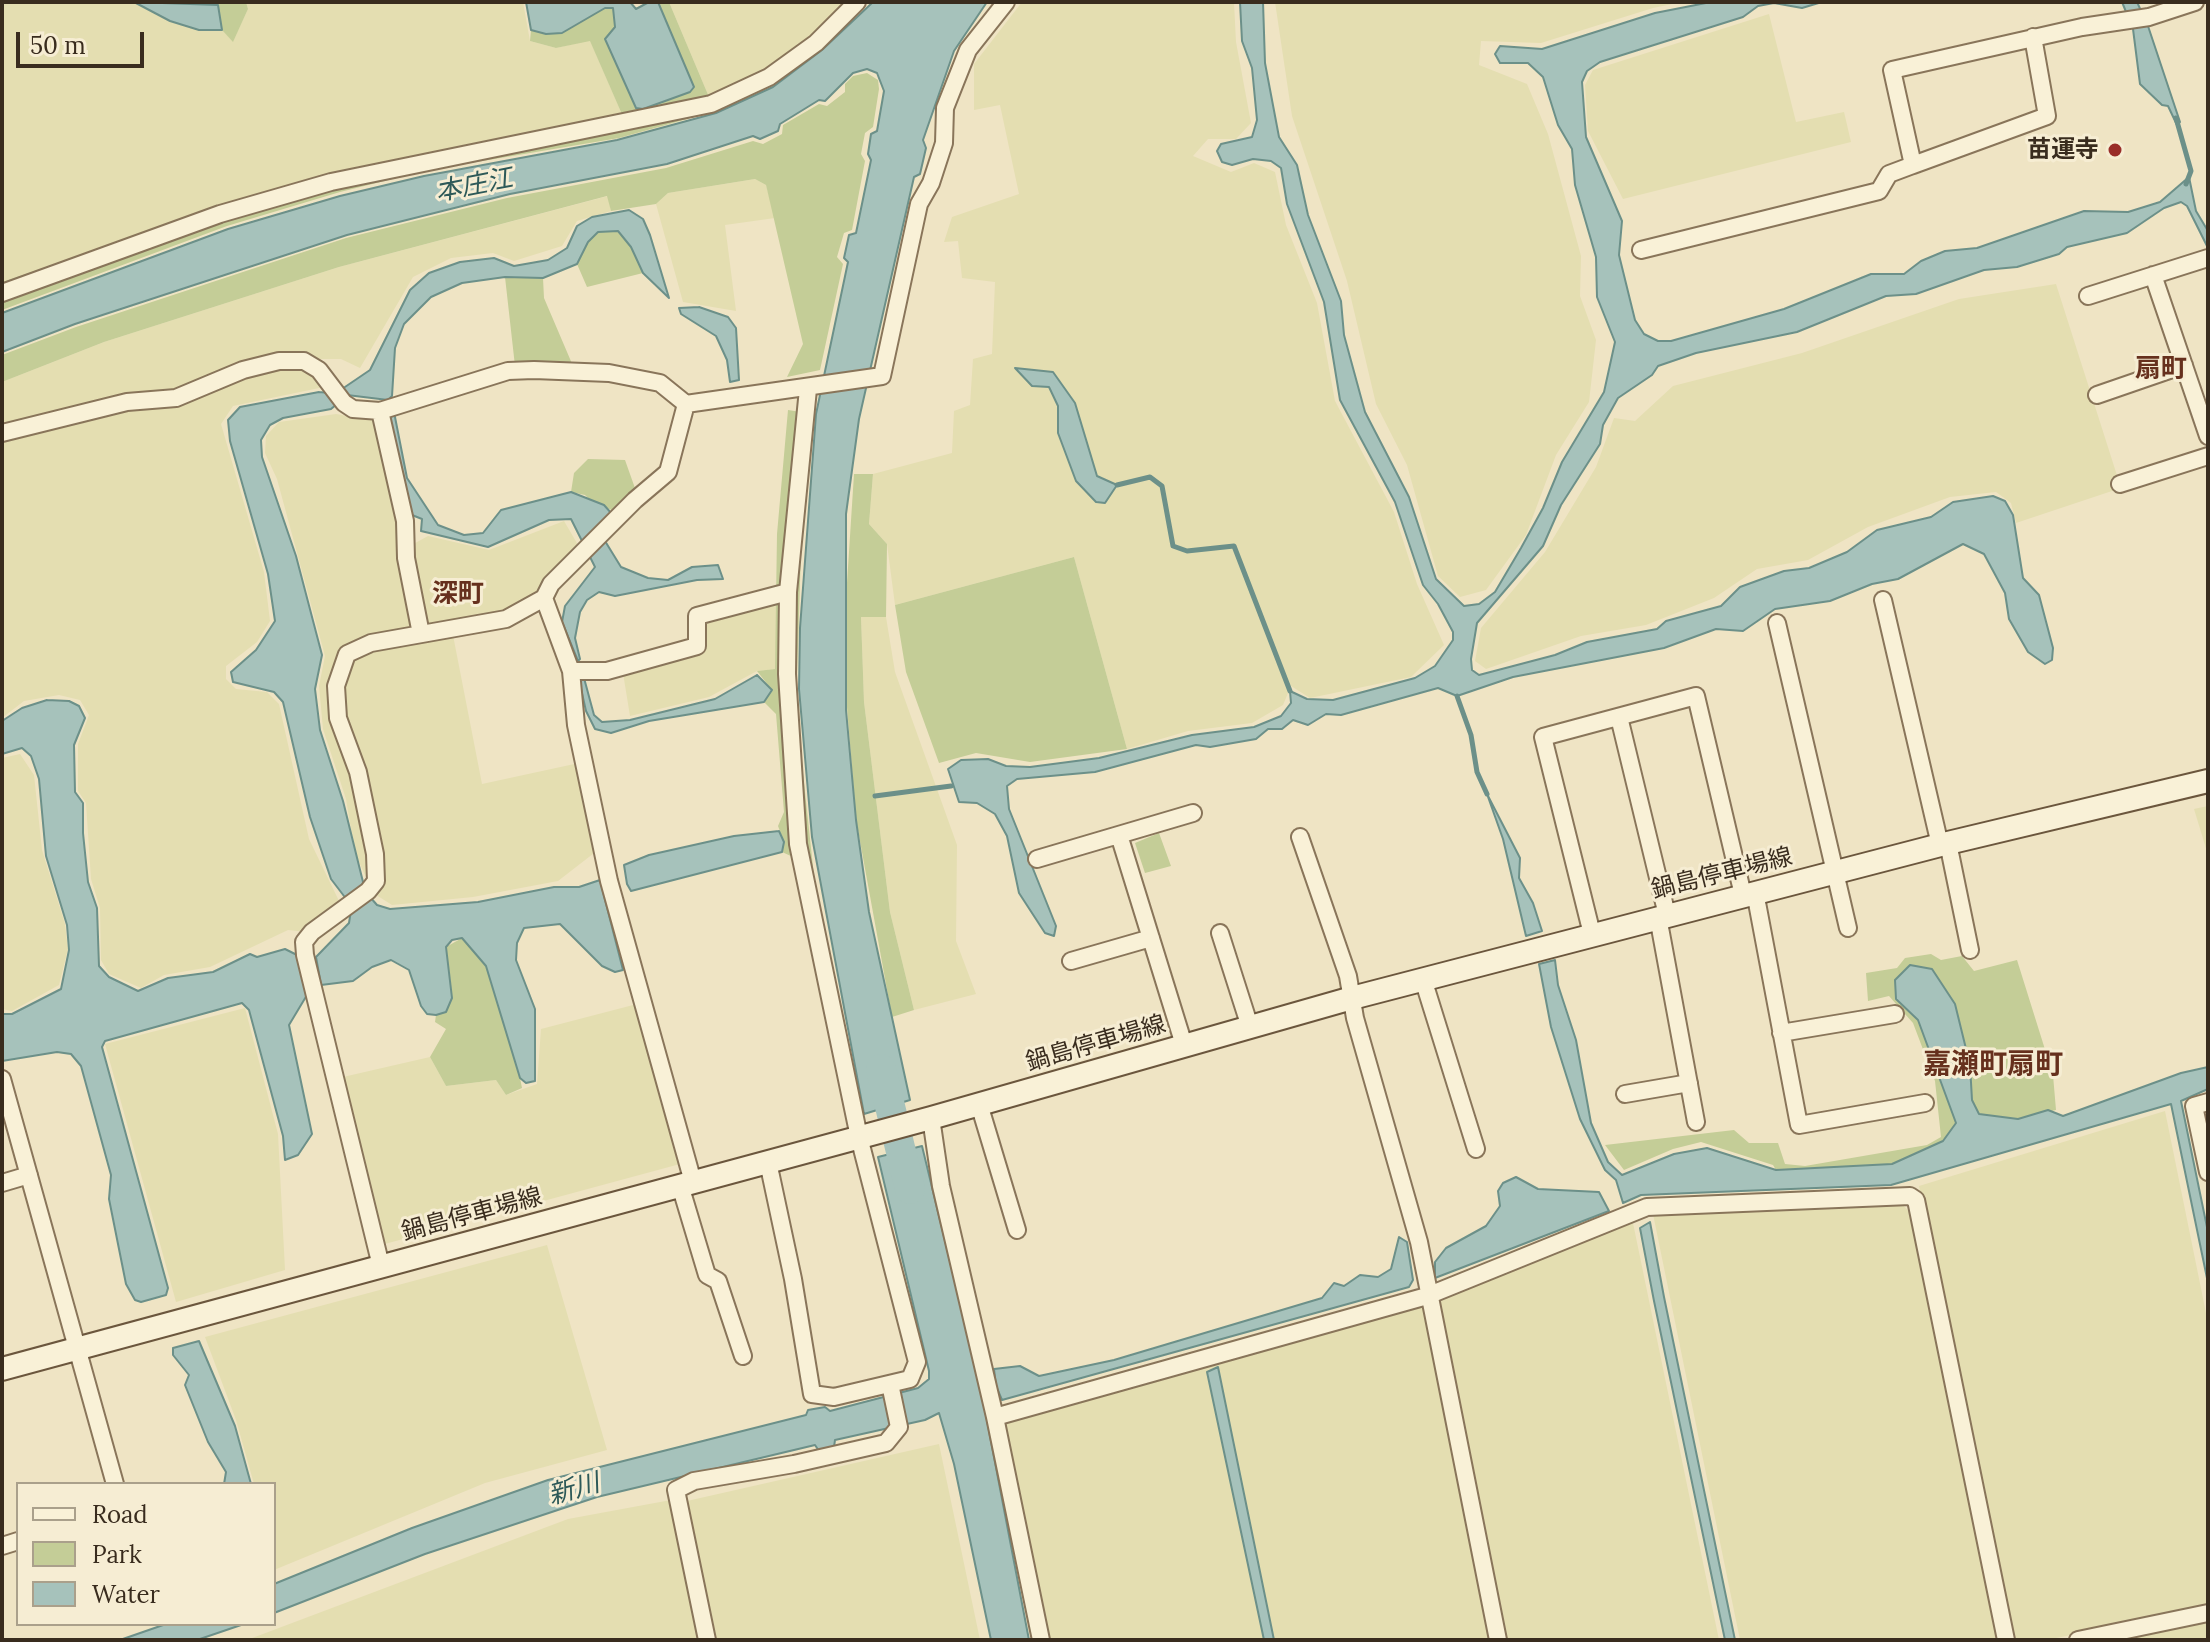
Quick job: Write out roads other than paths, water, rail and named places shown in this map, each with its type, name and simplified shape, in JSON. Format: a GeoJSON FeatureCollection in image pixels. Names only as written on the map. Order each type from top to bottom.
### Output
{"type":"FeatureCollection","features":[{"type":"Feature","properties":{"kind":"main road","name":"鍋島停車場線"},"geometry":{"type":"LineString","coordinates":[[2,1369],[931,1118],[1423,979],[1944,844],[2208,781]]}},
{"type":"Feature","properties":{"kind":"street"},"geometry":{"type":"LineString","coordinates":[[2,293],[220,214],[331,182],[711,104],[769,77],[816,43],[857,2]]}},
{"type":"Feature","properties":{"kind":"street"},"geometry":{"type":"LineString","coordinates":[[2,433],[127,402],[190,394],[243,370],[279,361],[304,361],[319,370],[353,409],[380,411],[508,371],[609,373],[660,383],[686,404],[808,389],[882,376],[919,204],[931,183],[944,143],[945,108],[968,50],[1006,2]]}},
{"type":"Feature","properties":{"kind":"street"},"geometry":{"type":"LineString","coordinates":[[1913,165],[1892,70],[2033,37],[2122,19],[2149,17],[2195,2]]}},
{"type":"Feature","properties":{"kind":"street"},"geometry":{"type":"LineString","coordinates":[[1641,250],[1879,191],[1889,174],[2047,116],[2033,37]]}},
{"type":"Feature","properties":{"kind":"street"},"geometry":{"type":"LineString","coordinates":[[2088,296],[2208,258]]}},
{"type":"Feature","properties":{"kind":"street"},"geometry":{"type":"LineString","coordinates":[[2153,275],[2208,436]]}},
{"type":"Feature","properties":{"kind":"street"},"geometry":{"type":"LineString","coordinates":[[2097,395],[2184,365]]}},
{"type":"Feature","properties":{"kind":"street"},"geometry":{"type":"LineString","coordinates":[[768,1162],[793,1279],[812,1394],[834,1397],[891,1388],[910,1379],[917,1362],[859,1137],[798,844],[787,674],[788,592],[808,389]]}},
{"type":"Feature","properties":{"kind":"street"},"geometry":{"type":"LineString","coordinates":[[381,1266],[304,942],[312,932],[368,891],[376,881],[375,854],[358,772],[338,718],[336,686],[347,654],[371,643],[506,619],[544,598],[551,584],[668,472],[686,404]]}},
{"type":"Feature","properties":{"kind":"street"},"geometry":{"type":"LineString","coordinates":[[380,411],[405,521],[406,558],[421,634]]}},
{"type":"Feature","properties":{"kind":"street"},"geometry":{"type":"LineString","coordinates":[[2120,484],[2208,456]]}},
{"type":"Feature","properties":{"kind":"street"},"geometry":{"type":"LineString","coordinates":[[571,671],[607,671],[697,646],[697,616],[788,592]]}},
{"type":"Feature","properties":{"kind":"street"},"geometry":{"type":"LineString","coordinates":[[544,598],[571,671],[576,725],[609,881],[707,1275],[718,1281],[743,1356]]}},
{"type":"Feature","properties":{"kind":"street"},"geometry":{"type":"LineString","coordinates":[[1883,600],[1970,950]]}},
{"type":"Feature","properties":{"kind":"street"},"geometry":{"type":"LineString","coordinates":[[1777,623],[1848,928]]}},
{"type":"Feature","properties":{"kind":"street"},"geometry":{"type":"LineString","coordinates":[[1592,934],[1543,737],[1696,696],[1749,894],[1799,1125],[1925,1103]]}},
{"type":"Feature","properties":{"kind":"street"},"geometry":{"type":"LineString","coordinates":[[1619,717],[1662,916],[1696,1122]]}},
{"type":"Feature","properties":{"kind":"street"},"geometry":{"type":"LineString","coordinates":[[1037,859],[1193,813]]}},
{"type":"Feature","properties":{"kind":"street"},"geometry":{"type":"LineString","coordinates":[[1119,835],[1184,1045]]}},
{"type":"Feature","properties":{"kind":"street"},"geometry":{"type":"LineString","coordinates":[[1300,837],[1348,976],[1419,1242],[1427,1296],[1498,1640]]}},
{"type":"Feature","properties":{"kind":"street"},"geometry":{"type":"LineString","coordinates":[[1220,933],[1250,1027]]}},
{"type":"Feature","properties":{"kind":"street"},"geometry":{"type":"LineString","coordinates":[[1071,961],[1151,938]]}},
{"type":"Feature","properties":{"kind":"street"},"geometry":{"type":"LineString","coordinates":[[1423,979],[1476,1149]]}},
{"type":"Feature","properties":{"kind":"street"},"geometry":{"type":"LineString","coordinates":[[1781,1033],[1895,1014]]}},
{"type":"Feature","properties":{"kind":"street"},"geometry":{"type":"LineString","coordinates":[[2,1079],[114,1482]]}},
{"type":"Feature","properties":{"kind":"street"},"geometry":{"type":"LineString","coordinates":[[1625,1094],[1689,1083]]}},
{"type":"Feature","properties":{"kind":"street"},"geometry":{"type":"LineString","coordinates":[[2208,1102],[2194,1106],[2208,1172]]}},
{"type":"Feature","properties":{"kind":"street"},"geometry":{"type":"LineString","coordinates":[[979,1104],[1017,1230]]}},
{"type":"Feature","properties":{"kind":"street"},"geometry":{"type":"LineString","coordinates":[[931,1118],[941,1186],[995,1417],[1041,1640]]}},
{"type":"Feature","properties":{"kind":"street"},"geometry":{"type":"LineString","coordinates":[[2,1183],[29,1175]]}},
{"type":"Feature","properties":{"kind":"street"},"geometry":{"type":"LineString","coordinates":[[995,1417],[1427,1296],[1647,1207],[1910,1196],[1916,1200],[2006,1640]]}},
{"type":"Feature","properties":{"kind":"street"},"geometry":{"type":"LineString","coordinates":[[707,1640],[676,1490],[694,1481],[886,1443],[899,1427],[891,1388]]}},
{"type":"Feature","properties":{"kind":"street"},"geometry":{"type":"LineString","coordinates":[[2078,1640],[2208,1613]]}},
{"type":"Feature","properties":{"kind":"water"},"geometry":{"type":"Polygon","coordinates":[[[134,2],[218,5],[222,30],[199,30],[170,21],[134,2]]]}},
{"type":"Feature","properties":{"kind":"water"},"geometry":{"type":"Polygon","coordinates":[[[526,2],[630,2],[636,9],[649,2],[658,2],[694,87],[690,92],[643,109],[636,108],[605,39],[615,27],[613,8],[605,8],[562,33],[546,34],[531,30],[526,2]]]}},
{"type":"Feature","properties":{"kind":"water","name":"本庄江"},"geometry":{"type":"Polygon","coordinates":[[[873,2],[987,2],[954,51],[923,140],[926,148],[920,174],[914,177],[859,419],[846,514],[846,710],[856,820],[869,912],[910,1100],[864,1114],[812,837],[799,689],[800,628],[816,414],[848,262],[844,258],[849,235],[856,233],[871,160],[868,154],[871,134],[877,131],[884,91],[877,73],[867,69],[853,73],[825,101],[819,100],[780,124],[778,131],[760,139],[753,136],[667,164],[510,194],[347,235],[75,324],[2,352],[2,313],[228,229],[340,196],[424,176],[617,140],[716,113],[773,87],[822,50],[873,2]]]}},
{"type":"Feature","properties":{"kind":"water"},"geometry":{"type":"Polygon","coordinates":[[[1240,2],[1263,2],[1265,63],[1279,137],[1297,165],[1308,215],[1341,301],[1344,335],[1365,412],[1409,497],[1436,579],[1464,606],[1479,604],[1495,592],[1521,548],[1543,508],[1562,462],[1604,392],[1615,342],[1597,297],[1596,257],[1575,185],[1572,149],[1558,125],[1543,77],[1528,63],[1500,63],[1495,54],[1500,46],[1542,49],[1655,13],[1711,2],[1822,2],[1802,8],[1774,3],[1758,6],[1743,17],[1600,62],[1587,71],[1582,82],[1586,137],[1622,221],[1619,255],[1635,320],[1644,334],[1658,341],[1671,341],[1784,309],[1871,274],[1904,274],[1921,261],[1945,251],[1977,248],[2084,211],[2128,212],[2160,202],[2189,177],[2196,211],[2208,231],[2208,248],[2187,206],[2181,202],[2164,208],[2127,233],[2067,247],[2059,254],[2017,267],[1984,270],[1916,294],[1886,296],[1797,332],[1696,353],[1658,366],[1652,375],[1618,398],[1603,425],[1600,444],[1561,505],[1543,546],[1477,623],[1471,659],[1472,670],[1479,675],[1555,655],[1587,642],[1657,629],[1666,621],[1721,606],[1740,587],[1784,571],[1809,568],[1847,552],[1877,530],[1931,517],[1953,502],[1993,496],[2005,501],[2013,515],[2023,578],[2039,595],[2053,648],[2052,660],[2045,664],[2028,652],[2009,619],[2005,593],[1984,554],[1963,544],[1898,579],[1872,584],[1830,601],[1775,609],[1743,631],[1716,629],[1664,648],[1513,677],[1457,696],[1438,688],[1341,715],[1326,714],[1308,725],[1293,720],[1282,729],[1268,729],[1256,739],[1210,747],[1196,745],[1095,772],[1017,779],[1007,786],[1009,809],[1056,926],[1054,936],[1045,933],[1019,893],[1007,836],[995,814],[977,803],[959,802],[948,769],[961,760],[988,759],[1006,766],[1030,767],[1099,758],[1192,735],[1254,727],[1281,716],[1291,703],[1290,691],[1307,699],[1333,700],[1415,678],[1435,666],[1453,640],[1453,632],[1438,604],[1423,585],[1395,502],[1340,400],[1324,302],[1287,204],[1281,168],[1271,161],[1253,159],[1232,165],[1222,162],[1217,151],[1221,144],[1252,137],[1257,120],[1252,68],[1242,41],[1240,2]]]}},
{"type":"Feature","properties":{"kind":"water"},"geometry":{"type":"Polygon","coordinates":[[[2122,2],[2137,2],[2148,26],[2180,122],[2177,125],[2168,106],[2162,105],[2140,84],[2133,29],[2122,2]]]}},
{"type":"Feature","properties":{"kind":"water"},"geometry":{"type":"Polygon","coordinates":[[[629,210],[643,219],[669,298],[643,273],[631,247],[618,231],[598,232],[588,242],[577,264],[543,278],[505,277],[462,283],[431,297],[404,324],[395,348],[392,396],[388,400],[347,395],[342,389],[370,370],[410,290],[429,273],[460,262],[494,258],[514,266],[548,260],[567,248],[577,226],[592,217],[629,210]]]}},
{"type":"Feature","properties":{"kind":"water"},"geometry":{"type":"Polygon","coordinates":[[[699,307],[728,317],[736,328],[739,380],[730,382],[727,360],[716,336],[681,314],[679,308],[699,307]]]}},
{"type":"Feature","properties":{"kind":"water"},"geometry":{"type":"Polygon","coordinates":[[[1015,368],[1053,372],[1075,403],[1097,476],[1117,485],[1105,503],[1096,502],[1076,481],[1058,433],[1058,406],[1049,387],[1032,386],[1015,368]]]}},
{"type":"Feature","properties":{"kind":"water"},"geometry":{"type":"Polygon","coordinates":[[[319,392],[330,393],[337,404],[331,409],[283,418],[270,425],[261,440],[262,457],[296,556],[322,655],[315,689],[320,730],[343,801],[364,886],[347,900],[331,879],[310,817],[283,702],[274,692],[233,682],[231,672],[256,650],[275,621],[268,574],[230,441],[228,420],[240,407],[319,392]]]}},
{"type":"Feature","properties":{"kind":"water"},"geometry":{"type":"Polygon","coordinates":[[[394,412],[407,478],[438,525],[464,535],[483,533],[501,510],[571,492],[604,505],[612,514],[584,545],[571,519],[549,520],[488,547],[421,531],[422,519],[412,515],[399,481],[385,418],[394,412]]]}},
{"type":"Feature","properties":{"kind":"water"},"geometry":{"type":"Polygon","coordinates":[[[605,541],[621,567],[648,578],[668,580],[692,567],[718,565],[723,579],[697,580],[615,596],[599,592],[587,600],[580,612],[575,638],[578,661],[562,622],[565,606],[595,567],[590,557],[605,541]]]}},
{"type":"Feature","properties":{"kind":"water"},"geometry":{"type":"Polygon","coordinates":[[[757,675],[772,690],[764,702],[649,721],[611,733],[595,729],[586,711],[579,680],[584,678],[594,715],[602,722],[630,720],[715,699],[757,675]]]}},
{"type":"Feature","properties":{"kind":"water"},"geometry":{"type":"Polygon","coordinates":[[[47,700],[69,701],[79,706],[85,718],[74,745],[75,792],[83,803],[88,882],[97,908],[99,966],[109,977],[138,991],[168,978],[213,972],[250,954],[257,957],[285,949],[297,955],[307,995],[289,1025],[312,1134],[298,1155],[285,1160],[283,1136],[249,1010],[242,1003],[105,1041],[102,1047],[168,1288],[166,1295],[141,1302],[135,1300],[126,1284],[109,1199],[111,1175],[81,1066],[71,1054],[57,1052],[2,1061],[2,1014],[12,1014],[61,989],[69,950],[67,925],[46,856],[39,779],[31,756],[22,748],[2,754],[2,721],[22,708],[47,700]]]}},
{"type":"Feature","properties":{"kind":"water"},"geometry":{"type":"Polygon","coordinates":[[[1487,794],[1520,858],[1519,878],[1533,903],[1542,931],[1526,936],[1503,839],[1487,794]]]}},
{"type":"Feature","properties":{"kind":"water"},"geometry":{"type":"Polygon","coordinates":[[[779,831],[784,842],[782,852],[631,891],[627,884],[624,865],[649,855],[734,836],[779,831]]]}},
{"type":"Feature","properties":{"kind":"water"},"geometry":{"type":"Polygon","coordinates":[[[600,880],[623,970],[615,972],[602,966],[560,924],[524,928],[517,943],[516,960],[535,1009],[535,1081],[526,1083],[520,1078],[486,966],[462,938],[452,940],[446,947],[452,998],[446,1012],[427,1014],[421,1006],[409,970],[391,960],[372,967],[353,981],[321,985],[316,957],[349,923],[351,910],[370,897],[377,905],[390,909],[478,902],[554,887],[579,887],[600,880]]]}},
{"type":"Feature","properties":{"kind":"water"},"geometry":{"type":"Polygon","coordinates":[[[1555,960],[1558,985],[1576,1040],[1591,1123],[1608,1162],[1622,1175],[1674,1154],[1707,1148],[1776,1170],[1892,1164],[1943,1141],[1956,1123],[1918,1020],[1896,999],[1895,980],[1910,965],[1932,969],[1955,1004],[1970,1065],[1972,1100],[1979,1114],[2018,1119],[2048,1110],[2063,1116],[2181,1073],[2208,1067],[2208,1089],[2181,1101],[2208,1232],[2208,1283],[2171,1104],[1891,1185],[1641,1195],[1623,1203],[1616,1180],[1605,1170],[1580,1119],[1551,1027],[1539,964],[1555,960]]]}},
{"type":"Feature","properties":{"kind":"water","name":"新川"},"geometry":{"type":"Polygon","coordinates":[[[922,1146],[981,1389],[1029,1640],[991,1640],[954,1464],[939,1413],[925,1420],[835,1440],[834,1447],[819,1451],[815,1445],[597,1497],[425,1554],[276,1612],[276,1583],[412,1528],[548,1480],[806,1415],[808,1410],[825,1407],[830,1411],[918,1388],[929,1379],[929,1371],[878,1157],[922,1146]]]}},
{"type":"Feature","properties":{"kind":"water"},"geometry":{"type":"Polygon","coordinates":[[[1516,1177],[1538,1189],[1599,1192],[1609,1211],[1435,1278],[1435,1262],[1446,1248],[1486,1226],[1500,1206],[1498,1191],[1503,1183],[1516,1177]]]}},
{"type":"Feature","properties":{"kind":"water"},"geometry":{"type":"Polygon","coordinates":[[[1650,1222],[1735,1640],[1725,1640],[1654,1301],[1640,1228],[1650,1222]]]}},
{"type":"Feature","properties":{"kind":"water"},"geometry":{"type":"Polygon","coordinates":[[[1399,1237],[1407,1242],[1413,1280],[1409,1287],[1002,1400],[996,1386],[994,1369],[1020,1366],[1039,1376],[1114,1360],[1322,1298],[1334,1283],[1344,1286],[1360,1275],[1378,1277],[1391,1269],[1399,1237]]]}},
{"type":"Feature","properties":{"kind":"water"},"geometry":{"type":"Polygon","coordinates":[[[199,1341],[235,1426],[250,1482],[224,1482],[226,1472],[208,1442],[185,1385],[189,1375],[173,1355],[173,1348],[199,1341]]]}},
{"type":"Feature","properties":{"kind":"water"},"geometry":{"type":"Polygon","coordinates":[[[1218,1367],[1274,1640],[1264,1640],[1207,1372],[1218,1367]]]}},
{"type":"Feature","properties":{"kind":"water"},"geometry":{"type":"Polygon","coordinates":[[[160,1626],[238,1626],[197,1640],[120,1640],[160,1626]]]}},
{"type":"Feature","properties":{"kind":"waterway"},"geometry":{"type":"LineString","coordinates":[[2176,118],[2191,171],[2186,184]]}},
{"type":"Feature","properties":{"kind":"waterway"},"geometry":{"type":"LineString","coordinates":[[1117,485],[1150,477],[1162,486],[1173,546],[1187,551],[1234,546],[1290,691]]}},
{"type":"Feature","properties":{"kind":"waterway"},"geometry":{"type":"LineString","coordinates":[[1457,696],[1471,735],[1477,772],[1487,794]]}},
{"type":"Feature","properties":{"kind":"waterway"},"geometry":{"type":"LineString","coordinates":[[875,796],[951,786]]}},
{"type":"Feature","properties":{"kind":"waterway"},"geometry":{"type":"LineString","coordinates":[[881,1069],[910,1189]]}},
{"type":"Feature","properties":{"kind":"place","name":"苗運寺"},"geometry":{"type":"Point","coordinates":[2115,150]}},
{"type":"Feature","properties":{"kind":"district","name":"扇町"},"geometry":{"type":"Point","coordinates":[2161,370]}},
{"type":"Feature","properties":{"kind":"district","name":"深町"},"geometry":{"type":"Point","coordinates":[458,595]}},
{"type":"Feature","properties":{"kind":"district","name":"嘉瀬町扇町"},"geometry":{"type":"Point","coordinates":[1993,1065]}}]}
